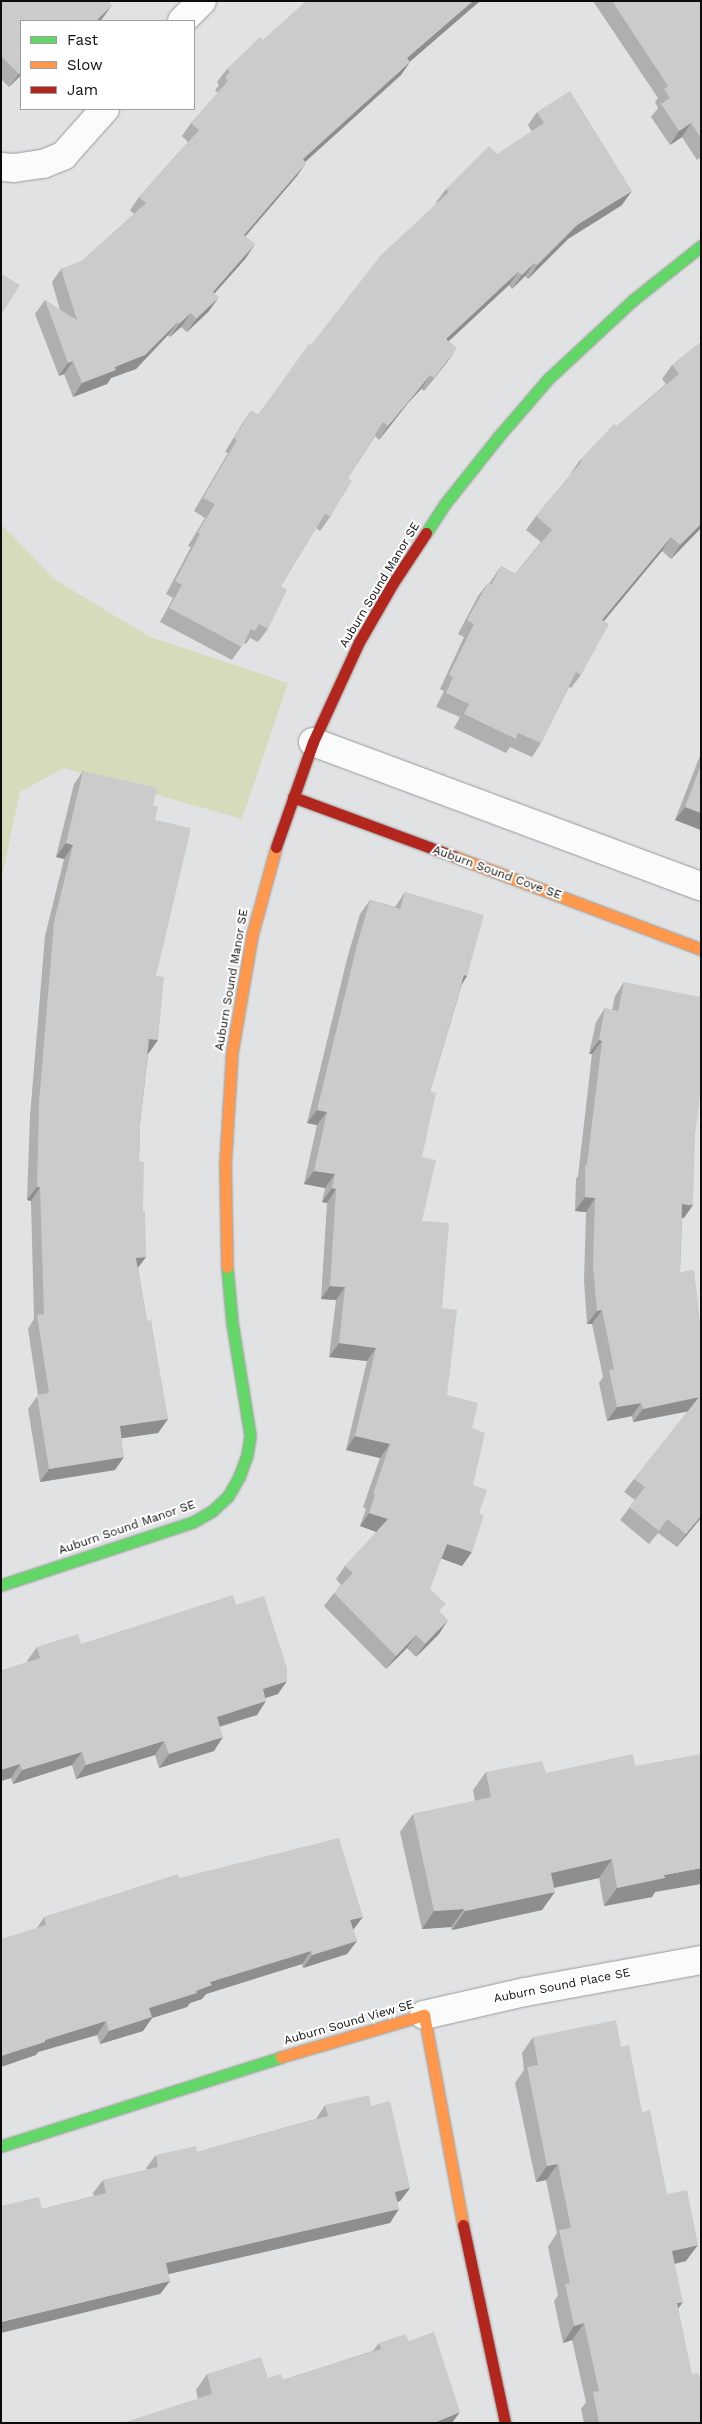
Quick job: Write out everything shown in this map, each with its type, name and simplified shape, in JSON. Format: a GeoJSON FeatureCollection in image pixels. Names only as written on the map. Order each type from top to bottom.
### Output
{"type":"FeatureCollection","features":[{"type":"Feature","properties":{"kind":"street"},"geometry":{"type":"LineString","coordinates":[[183,20],[202,1]]}},
{"type":"Feature","properties":{"kind":"street"},"geometry":{"type":"LineString","coordinates":[[1,167],[14,168],[43,164],[63,156],[104,110]]}},
{"type":"Feature","properties":{"kind":"street","name":"Auburn Sound Manor SE"},"geometry":{"type":"LineString","coordinates":[[1,1585],[193,1522],[212,1511],[228,1496],[247,1455],[250,1435],[232,1324],[224,1238],[225,1165],[232,1052],[252,935],[272,858],[313,742],[359,642],[398,575],[444,505],[549,378],[633,300],[701,246]]}},
{"type":"Feature","properties":{"kind":"street"},"geometry":{"type":"LineString","coordinates":[[313,742],[701,886]]}},
{"type":"Feature","properties":{"kind":"street","name":"Auburn Sound Cove SE"},"geometry":{"type":"LineString","coordinates":[[293,797],[701,949]]}},
{"type":"Feature","properties":{"kind":"street","name":"Auburn Sound Place SE"},"geometry":{"type":"LineString","coordinates":[[424,2015],[525,1992],[701,1960]]}},
{"type":"Feature","properties":{"kind":"street","name":"Auburn Sound View SE"},"geometry":{"type":"LineString","coordinates":[[1,2146],[338,2039],[424,2015],[468,2251],[505,2423]]}},
{"type":"Feature","properties":{"kind":"green space"},"geometry":{"type":"Polygon","coordinates":[[[1,524],[54,579],[150,637],[288,683],[242,819],[64,768],[20,792],[1,881],[1,524]]]}},
{"type":"Feature","properties":{"kind":"building"},"geometry":{"type":"Polygon","coordinates":[[[1,1],[108,1],[112,5],[97,20],[20,20],[19,74],[1,56],[1,1]]]}},
{"type":"Feature","properties":{"kind":"building"},"geometry":{"type":"Polygon","coordinates":[[[306,1],[473,1],[407,58],[410,62],[303,159],[306,163],[244,235],[255,244],[213,292],[219,297],[196,319],[191,313],[179,324],[178,322],[145,355],[115,367],[116,370],[82,383],[73,361],[68,363],[45,300],[77,320],[61,269],[82,261],[146,203],[139,197],[199,130],[191,123],[228,81],[225,77],[230,72],[227,69],[260,37],[263,40],[306,1]]]}},
{"type":"Feature","properties":{"kind":"building"},"geometry":{"type":"Polygon","coordinates":[[[612,1],[701,1],[701,138],[691,123],[679,131],[661,104],[670,98],[664,89],[668,86],[612,1]]]}},
{"type":"Feature","properties":{"kind":"building"},"geometry":{"type":"Polygon","coordinates":[[[570,91],[632,191],[577,225],[537,265],[534,263],[522,275],[518,272],[446,339],[457,348],[434,378],[430,375],[388,426],[383,422],[348,478],[352,481],[330,517],[325,514],[281,586],[287,590],[268,629],[259,624],[255,631],[251,629],[242,647],[169,608],[182,585],[175,581],[200,534],[198,532],[215,504],[203,498],[237,440],[234,438],[251,411],[258,415],[309,344],[311,345],[381,255],[449,192],[446,189],[489,146],[497,154],[544,123],[537,112],[570,91]]]}},
{"type":"Feature","properties":{"kind":"building"},"geometry":{"type":"Polygon","coordinates":[[[1,274],[20,285],[1,315],[1,274]]]}},
{"type":"Feature","properties":{"kind":"building"},"geometry":{"type":"Polygon","coordinates":[[[701,342],[701,524],[680,545],[671,537],[602,620],[609,624],[581,675],[576,672],[541,743],[518,733],[516,739],[464,714],[469,704],[446,693],[453,677],[449,675],[474,624],[467,620],[488,583],[491,585],[501,566],[515,574],[552,530],[536,516],[582,461],[580,460],[614,424],[617,426],[679,374],[672,365],[701,342]]]}},
{"type":"Feature","properties":{"kind":"building"},"geometry":{"type":"Polygon","coordinates":[[[701,765],[701,813],[685,807],[701,765]]]}},
{"type":"Feature","properties":{"kind":"building"},"geometry":{"type":"Polygon","coordinates":[[[83,771],[157,788],[153,805],[158,807],[155,820],[191,828],[156,976],[164,977],[158,1040],[149,1039],[140,1125],[139,1161],[144,1162],[143,1211],[145,1211],[146,1257],[136,1258],[147,1321],[151,1320],[168,1419],[120,1426],[124,1457],[49,1469],[37,1395],[49,1393],[37,1315],[44,1314],[40,1187],[37,1187],[39,1103],[54,922],[73,845],[66,843],[83,771]]]}},
{"type":"Feature","properties":{"kind":"building"},"geometry":{"type":"Polygon","coordinates":[[[405,892],[484,915],[467,976],[464,975],[430,1092],[436,1093],[422,1157],[436,1160],[422,1221],[449,1223],[442,1308],[457,1310],[447,1395],[478,1403],[472,1428],[485,1433],[473,1485],[487,1490],[479,1513],[484,1515],[472,1552],[447,1544],[430,1589],[446,1604],[439,1611],[448,1620],[425,1644],[416,1635],[396,1656],[334,1593],[353,1573],[345,1566],[388,1519],[369,1513],[375,1495],[373,1494],[390,1444],[355,1436],[376,1348],[339,1343],[345,1287],[330,1286],[336,1189],[332,1188],[335,1174],[314,1171],[327,1112],[317,1110],[357,945],[370,900],[400,909],[405,892]]]}},
{"type":"Feature","properties":{"kind":"building"},"geometry":{"type":"Polygon","coordinates":[[[624,982],[701,997],[701,1089],[695,1135],[693,1205],[682,1204],[680,1272],[694,1270],[701,1330],[701,1516],[686,1534],[667,1519],[659,1531],[629,1507],[645,1487],[634,1479],[699,1397],[643,1409],[641,1403],[617,1407],[609,1370],[614,1369],[602,1310],[597,1311],[593,1267],[595,1198],[585,1197],[585,1165],[587,1165],[602,1041],[599,1040],[605,1008],[618,1011],[624,982]]]}},
{"type":"Feature","properties":{"kind":"building"},"geometry":{"type":"Polygon","coordinates":[[[233,1595],[236,1605],[264,1596],[287,1668],[287,1681],[263,1689],[266,1701],[217,1717],[223,1737],[169,1754],[164,1741],[86,1765],[82,1752],[22,1770],[20,1764],[1,1770],[1,1671],[40,1658],[37,1647],[78,1634],[81,1644],[233,1595]]]}},
{"type":"Feature","properties":{"kind":"building"},"geometry":{"type":"Polygon","coordinates":[[[633,1754],[635,1766],[701,1754],[701,1868],[664,1875],[665,1878],[617,1888],[612,1859],[551,1873],[555,1892],[465,1911],[464,1909],[434,1911],[413,1814],[491,1797],[486,1772],[542,1761],[546,1773],[633,1754]]]}},
{"type":"Feature","properties":{"kind":"building"},"geometry":{"type":"Polygon","coordinates":[[[339,1838],[363,1917],[350,1920],[357,1941],[312,1955],[311,1951],[210,1982],[212,1985],[196,1991],[197,1993],[149,2008],[152,2017],[109,2031],[106,2021],[1,2056],[1,1939],[46,1925],[44,1917],[178,1874],[179,1878],[339,1838]]]}},
{"type":"Feature","properties":{"kind":"building"},"geometry":{"type":"Polygon","coordinates":[[[616,2020],[621,2047],[629,2045],[642,2112],[650,2110],[667,2194],[687,2190],[698,2245],[672,2251],[683,2302],[677,2303],[692,2374],[698,2373],[701,2384],[701,2423],[599,2423],[593,2392],[599,2391],[584,2323],[574,2326],[565,2284],[570,2283],[559,2230],[571,2228],[558,2164],[547,2166],[527,2067],[538,2065],[533,2037],[616,2020]]]}},
{"type":"Feature","properties":{"kind":"building"},"geometry":{"type":"Polygon","coordinates":[[[369,2095],[371,2106],[390,2101],[410,2188],[395,2192],[399,2209],[166,2263],[170,2281],[1,2322],[1,2206],[39,2197],[42,2209],[106,2193],[103,2180],[158,2167],[156,2155],[196,2146],[197,2152],[328,2116],[325,2105],[369,2095]]]}},
{"type":"Feature","properties":{"kind":"building"},"geometry":{"type":"Polygon","coordinates":[[[434,2332],[460,2412],[434,2423],[122,2423],[212,2394],[207,2374],[261,2357],[268,2378],[281,2374],[283,2380],[381,2349],[379,2343],[405,2334],[409,2341],[434,2332]]]}},
{"type":"Feature","properties":{"kind":"traffic: fast"},"geometry":{"type":"LineString","coordinates":[[426,533],[444,505],[498,437],[549,378],[633,300],[701,246]]}},
{"type":"Feature","properties":{"kind":"traffic: fast"},"geometry":{"type":"LineString","coordinates":[[1,1585],[193,1522],[212,1511],[228,1496],[239,1477],[247,1455],[250,1435],[232,1323],[227,1267]]}},
{"type":"Feature","properties":{"kind":"traffic: fast"},"geometry":{"type":"LineString","coordinates":[[1,2146],[281,2057]]}},
{"type":"Feature","properties":{"kind":"traffic: slow"},"geometry":{"type":"LineString","coordinates":[[227,1267],[225,1165],[232,1052],[252,935],[276,847]]}},
{"type":"Feature","properties":{"kind":"traffic: slow"},"geometry":{"type":"LineString","coordinates":[[453,856],[701,949]]}},
{"type":"Feature","properties":{"kind":"traffic: slow"},"geometry":{"type":"LineString","coordinates":[[281,2057],[424,2015],[463,2225]]}},
{"type":"Feature","properties":{"kind":"traffic: jam"},"geometry":{"type":"LineString","coordinates":[[276,847],[313,742],[359,642],[393,583],[426,533]]}},
{"type":"Feature","properties":{"kind":"traffic: jam"},"geometry":{"type":"LineString","coordinates":[[293,797],[453,856]]}},
{"type":"Feature","properties":{"kind":"traffic: jam"},"geometry":{"type":"LineString","coordinates":[[463,2225],[505,2423]]}}]}
